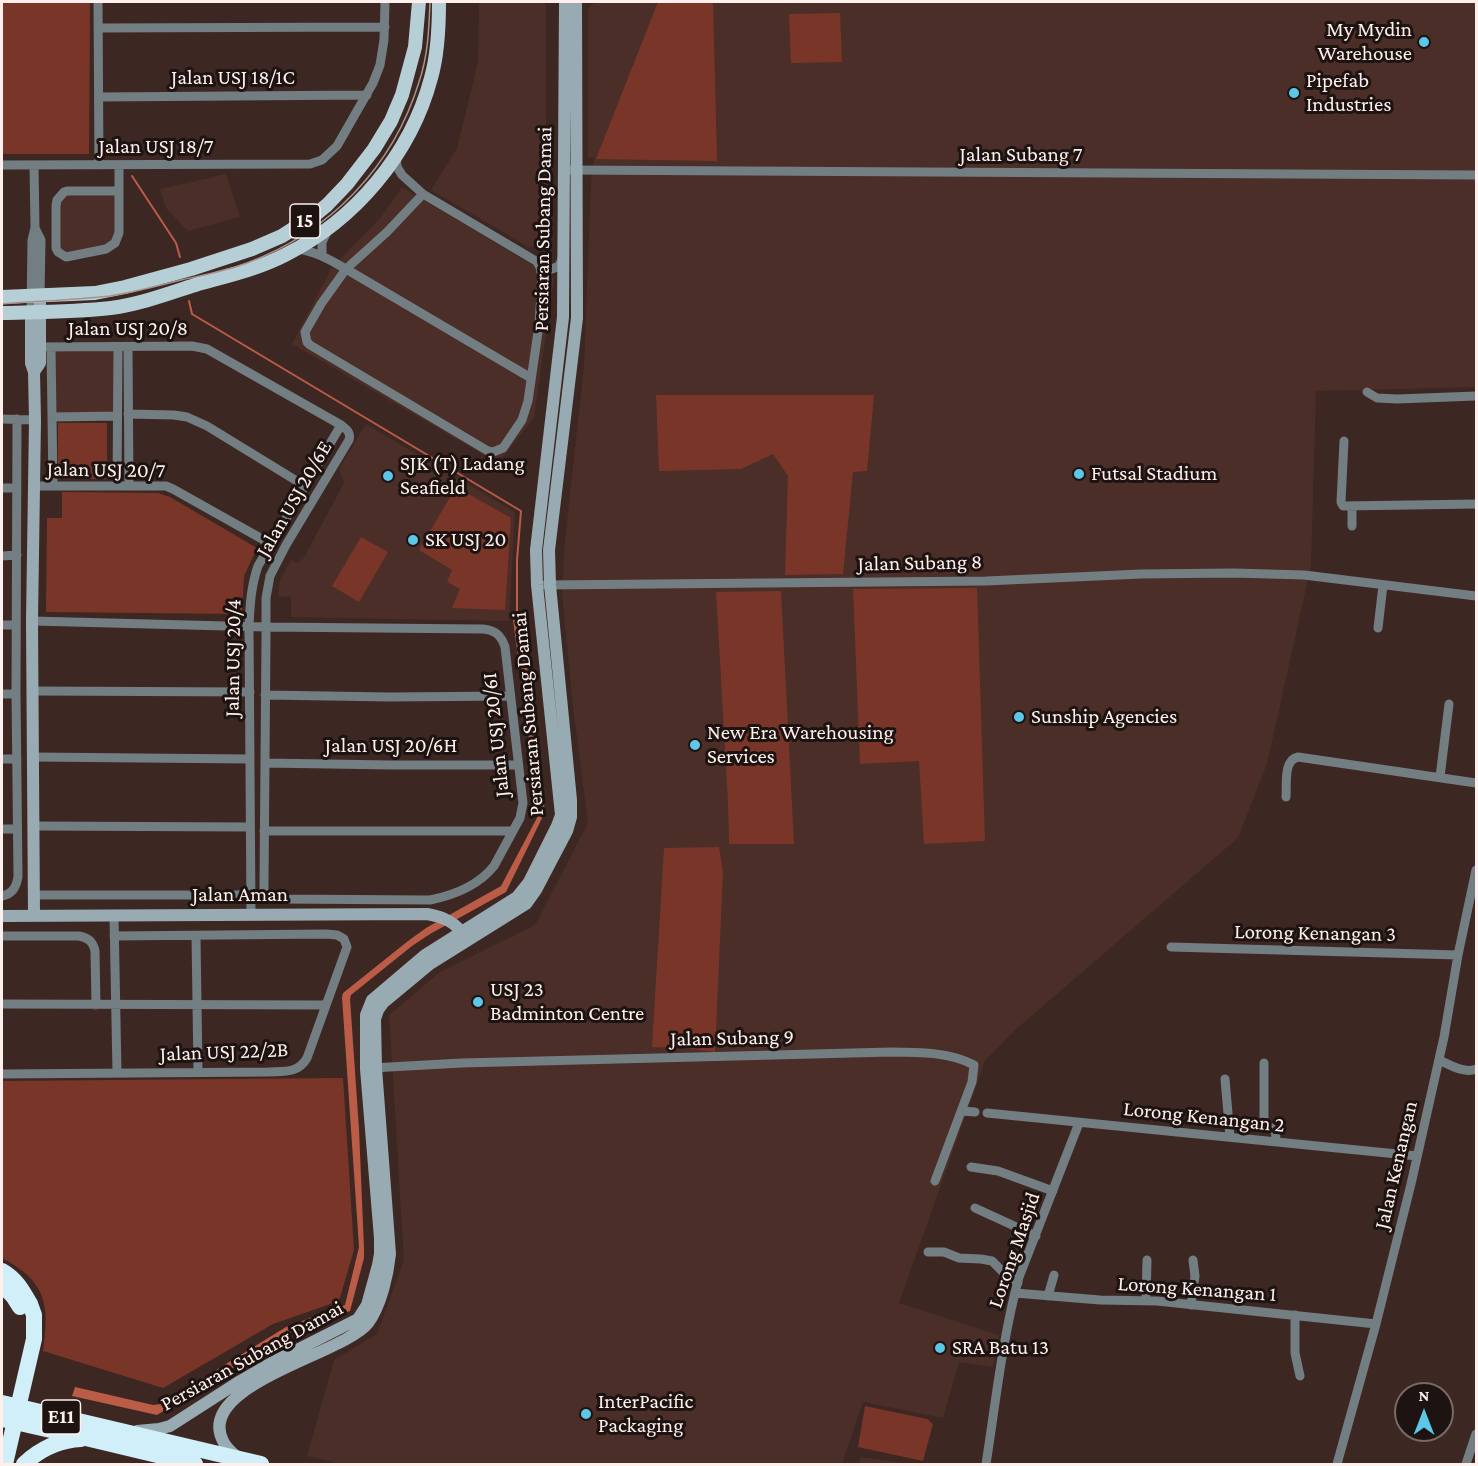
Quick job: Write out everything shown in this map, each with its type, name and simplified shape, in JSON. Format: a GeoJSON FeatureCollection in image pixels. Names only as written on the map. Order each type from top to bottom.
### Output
{"type":"FeatureCollection","features":[{"type":"Feature","properties":{"kind":"highway"},"geometry":{"type":"LineString","coordinates":[[2,1271],[20,1286],[25,1305],[23,1318],[25,1330],[2,1437]]}},
{"type":"Feature","properties":{"kind":"highway"},"geometry":{"type":"LineString","coordinates":[[2,1285],[34,1316],[34,1339],[5,1464]]}},
{"type":"Feature","properties":{"kind":"highway","name":"E11"},"geometry":{"type":"LineString","coordinates":[[2,1403],[261,1464]]}},
{"type":"Feature","properties":{"kind":"highway","name":"E11"},"geometry":{"type":"LineString","coordinates":[[2,1419],[195,1464]]}},
{"type":"Feature","properties":{"kind":"highway"},"geometry":{"type":"LineString","coordinates":[[24,1464],[37,1454],[61,1442],[90,1439]]}},
{"type":"Feature","properties":{"kind":"main road","name":"15"},"geometry":{"type":"LineString","coordinates":[[2,297],[108,290],[252,249],[282,236],[316,214],[347,184],[374,149],[391,121],[402,95],[415,47],[419,2]]}},
{"type":"Feature","properties":{"kind":"main road","name":"15"},"geometry":{"type":"LineString","coordinates":[[2,313],[109,308],[133,304],[264,265],[297,249],[332,226],[354,207],[374,184],[407,141],[414,127],[432,76],[439,2]]}},
{"type":"Feature","properties":{"kind":"street"},"geometry":{"type":"LineString","coordinates":[[98,2],[99,165]]}},
{"type":"Feature","properties":{"kind":"street"},"geometry":{"type":"LineString","coordinates":[[367,95],[380,64],[385,27],[385,2]]}},
{"type":"Feature","properties":{"kind":"street","name":"Persiaran Subang Damai"},"geometry":{"type":"LineString","coordinates":[[462,934],[525,904],[536,890],[567,831],[571,817],[550,585],[549,550],[577,318],[565,2]]}},
{"type":"Feature","properties":{"kind":"street","name":"Persiaran Subang Damai"},"geometry":{"type":"LineString","coordinates":[[121,1431],[170,1426],[275,1360],[358,1319],[367,1305],[380,1254],[371,1068],[375,1019],[382,1002],[430,964],[462,934],[517,897],[529,882],[561,815],[537,585],[536,550],[563,317],[564,254],[571,170],[577,4]]}},
{"type":"Feature","properties":{"kind":"street"},"geometry":{"type":"LineString","coordinates":[[98,28],[385,27]]}},
{"type":"Feature","properties":{"kind":"street","name":"Jalan USJ 18/1C"},"geometry":{"type":"LineString","coordinates":[[99,97],[367,95]]}},
{"type":"Feature","properties":{"kind":"street","name":"Jalan USJ 18/7"},"geometry":{"type":"LineString","coordinates":[[2,165],[310,165],[322,160],[337,146],[367,95]]}},
{"type":"Feature","properties":{"kind":"street"},"geometry":{"type":"LineString","coordinates":[[396,156],[397,167],[402,175],[423,194],[537,262],[546,267],[559,266],[564,254]]}},
{"type":"Feature","properties":{"kind":"street"},"geometry":{"type":"LineString","coordinates":[[34,165],[35,228],[32,240],[36,312],[31,363],[34,372],[35,420],[32,621],[34,916]]}},
{"type":"Feature","properties":{"kind":"street"},"geometry":{"type":"LineString","coordinates":[[118,165],[119,233],[115,243],[106,249],[66,257],[58,252],[56,248],[56,206],[60,196],[67,191],[118,191]]}},
{"type":"Feature","properties":{"kind":"street","name":"Jalan Subang 7"},"geometry":{"type":"LineString","coordinates":[[571,170],[1476,175]]}},
{"type":"Feature","properties":{"kind":"street"},"geometry":{"type":"LineString","coordinates":[[423,194],[387,232],[346,269],[321,304],[305,332],[307,342],[488,451],[493,452],[503,448],[522,420],[528,401],[539,325],[542,277],[537,262]]}},
{"type":"Feature","properties":{"kind":"street"},"geometry":{"type":"LineString","coordinates":[[322,256],[325,234],[332,226]]}},
{"type":"Feature","properties":{"kind":"street"},"geometry":{"type":"LineString","coordinates":[[35,228],[41,240],[41,274],[36,295]]}},
{"type":"Feature","properties":{"kind":"street"},"geometry":{"type":"LineString","coordinates":[[297,249],[322,256],[346,269],[531,378]]}},
{"type":"Feature","properties":{"kind":"street"},"geometry":{"type":"LineString","coordinates":[[41,274],[46,285],[60,294]]}},
{"type":"Feature","properties":{"kind":"street"},"geometry":{"type":"LineString","coordinates":[[36,312],[45,347],[52,417],[53,486]]}},
{"type":"Feature","properties":{"kind":"street"},"geometry":{"type":"LineString","coordinates":[[128,346],[129,485]]}},
{"type":"Feature","properties":{"kind":"street","name":"Jalan USJ 20/8"},"geometry":{"type":"LineString","coordinates":[[45,347],[192,346],[207,349],[341,425]]}},
{"type":"Feature","properties":{"kind":"street"},"geometry":{"type":"LineString","coordinates":[[34,372],[45,347]]}},
{"type":"Feature","properties":{"kind":"street"},"geometry":{"type":"LineString","coordinates":[[117,485],[118,347]]}},
{"type":"Feature","properties":{"kind":"street"},"geometry":{"type":"LineString","coordinates":[[1367,392],[1377,398],[1397,399],[1476,396]]}},
{"type":"Feature","properties":{"kind":"street"},"geometry":{"type":"LineString","coordinates":[[128,414],[174,415],[193,420],[207,426],[305,486]]}},
{"type":"Feature","properties":{"kind":"street"},"geometry":{"type":"LineString","coordinates":[[52,417],[117,416]]}},
{"type":"Feature","properties":{"kind":"street"},"geometry":{"type":"LineString","coordinates":[[2,419],[35,420]]}},
{"type":"Feature","properties":{"kind":"street"},"geometry":{"type":"LineString","coordinates":[[2,896],[12,892],[17,883],[17,419]]}},
{"type":"Feature","properties":{"kind":"street","name":"Jalan USJ 20/4"},"geometry":{"type":"LineString","coordinates":[[251,914],[249,626],[254,575],[341,425]]}},
{"type":"Feature","properties":{"kind":"street","name":"Jalan USJ 20/6E"},"geometry":{"type":"LineString","coordinates":[[264,884],[266,598],[270,576],[286,545],[349,440],[349,432],[341,425]]}},
{"type":"Feature","properties":{"kind":"street"},"geometry":{"type":"LineString","coordinates":[[1344,441],[1341,502],[1348,506],[1476,504]]}},
{"type":"Feature","properties":{"kind":"street","name":"Jalan USJ 20/7"},"geometry":{"type":"LineString","coordinates":[[33,486],[129,485],[173,489],[271,544]]}},
{"type":"Feature","properties":{"kind":"street"},"geometry":{"type":"LineString","coordinates":[[2,488],[17,488]]}},
{"type":"Feature","properties":{"kind":"street"},"geometry":{"type":"LineString","coordinates":[[1348,506],[1352,526]]}},
{"type":"Feature","properties":{"kind":"street"},"geometry":{"type":"LineString","coordinates":[[2,556],[17,555]]}},
{"type":"Feature","properties":{"kind":"street","name":"Jalan Subang 8"},"geometry":{"type":"LineString","coordinates":[[537,585],[986,581],[1167,573],[1234,573],[1304,575],[1476,596]]}},
{"type":"Feature","properties":{"kind":"street"},"geometry":{"type":"LineString","coordinates":[[1378,628],[1383,585]]}},
{"type":"Feature","properties":{"kind":"street"},"geometry":{"type":"LineString","coordinates":[[32,621],[266,627]]}},
{"type":"Feature","properties":{"kind":"street"},"geometry":{"type":"LineString","coordinates":[[2,625],[16,625]]}},
{"type":"Feature","properties":{"kind":"street","name":"Jalan USJ 20/6I"},"geometry":{"type":"LineString","coordinates":[[264,884],[264,893],[276,899],[430,900],[457,893],[469,888],[494,866],[520,818],[522,803],[505,647],[503,640],[496,632],[489,629],[266,627]]}},
{"type":"Feature","properties":{"kind":"street"},"geometry":{"type":"LineString","coordinates":[[33,691],[250,692]]}},
{"type":"Feature","properties":{"kind":"street"},"geometry":{"type":"LineString","coordinates":[[2,694],[16,694]]}},
{"type":"Feature","properties":{"kind":"street"},"geometry":{"type":"LineString","coordinates":[[265,695],[510,696]]}},
{"type":"Feature","properties":{"kind":"street"},"geometry":{"type":"LineString","coordinates":[[1440,777],[1449,704]]}},
{"type":"Feature","properties":{"kind":"street"},"geometry":{"type":"LineString","coordinates":[[1286,797],[1287,772],[1290,762],[1298,757],[1476,783]]}},
{"type":"Feature","properties":{"kind":"street"},"geometry":{"type":"LineString","coordinates":[[34,758],[250,759]]}},
{"type":"Feature","properties":{"kind":"street"},"geometry":{"type":"LineString","coordinates":[[2,759],[17,759]]}},
{"type":"Feature","properties":{"kind":"street","name":"Jalan USJ 20/6H"},"geometry":{"type":"LineString","coordinates":[[265,763],[517,765]]}},
{"type":"Feature","properties":{"kind":"street"},"geometry":{"type":"LineString","coordinates":[[34,826],[250,827]]}},
{"type":"Feature","properties":{"kind":"street"},"geometry":{"type":"LineString","coordinates":[[2,829],[17,829]]}},
{"type":"Feature","properties":{"kind":"street"},"geometry":{"type":"LineString","coordinates":[[264,831],[513,831]]}},
{"type":"Feature","properties":{"kind":"street","name":"Jalan Kenangan"},"geometry":{"type":"LineString","coordinates":[[1337,1464],[1376,1324],[1417,1156],[1439,1060],[1458,955],[1474,896],[1476,870]]}},
{"type":"Feature","properties":{"kind":"street"},"geometry":{"type":"LineString","coordinates":[[33,895],[251,895]]}},
{"type":"Feature","properties":{"kind":"street","name":"Jalan Aman"},"geometry":{"type":"LineString","coordinates":[[2,916],[427,914],[449,921],[462,934]]}},
{"type":"Feature","properties":{"kind":"street"},"geometry":{"type":"LineString","coordinates":[[114,916],[117,1073]]}},
{"type":"Feature","properties":{"kind":"street"},"geometry":{"type":"LineString","coordinates":[[2,1004],[326,1005],[347,947],[344,939],[338,935],[327,934],[114,936]]}},
{"type":"Feature","properties":{"kind":"street"},"geometry":{"type":"LineString","coordinates":[[2,936],[79,936],[91,940],[95,951],[96,1005]]}},
{"type":"Feature","properties":{"kind":"street"},"geometry":{"type":"LineString","coordinates":[[196,936],[198,1072]]}},
{"type":"Feature","properties":{"kind":"street","name":"Lorong Kenangan 3"},"geometry":{"type":"LineString","coordinates":[[1171,947],[1458,955]]}},
{"type":"Feature","properties":{"kind":"street","name":"Jalan USJ 22/2B"},"geometry":{"type":"LineString","coordinates":[[2,1074],[294,1070],[300,1067],[307,1058],[326,1005]]}},
{"type":"Feature","properties":{"kind":"street","name":"Jalan Subang 9"},"geometry":{"type":"LineString","coordinates":[[371,1068],[909,1052],[951,1056],[974,1065],[972,1082],[935,1181]]}},
{"type":"Feature","properties":{"kind":"street"},"geometry":{"type":"LineString","coordinates":[[1439,1060],[1464,1071],[1472,1072],[1476,1069]]}},
{"type":"Feature","properties":{"kind":"street"},"geometry":{"type":"LineString","coordinates":[[1264,1063],[1264,1121],[1276,1132],[1276,1142]]}},
{"type":"Feature","properties":{"kind":"street","name":"Persiaran Subang Damai"},"geometry":{"type":"LineString","coordinates":[[239,1459],[224,1444],[219,1428],[231,1401],[283,1369],[354,1335],[367,1324],[376,1308],[389,1266],[390,1246],[371,1068]]}},
{"type":"Feature","properties":{"kind":"street"},"geometry":{"type":"LineString","coordinates":[[1225,1079],[1230,1137]]}},
{"type":"Feature","properties":{"kind":"street"},"geometry":{"type":"LineString","coordinates":[[962,1110],[975,1112]]}},
{"type":"Feature","properties":{"kind":"street","name":"Lorong Kenangan 2"},"geometry":{"type":"LineString","coordinates":[[987,1113],[1417,1156]]}},
{"type":"Feature","properties":{"kind":"street","name":"Lorong Masjid"},"geometry":{"type":"LineString","coordinates":[[986,1464],[1004,1342],[1015,1293],[1079,1123]]}},
{"type":"Feature","properties":{"kind":"street"},"geometry":{"type":"LineString","coordinates":[[971,1167],[998,1172],[1053,1191]]}},
{"type":"Feature","properties":{"kind":"street"},"geometry":{"type":"LineString","coordinates":[[975,1208],[1036,1236]]}},
{"type":"Feature","properties":{"kind":"street"},"geometry":{"type":"LineString","coordinates":[[928,1252],[944,1252],[959,1258],[992,1262],[1018,1283]]}},
{"type":"Feature","properties":{"kind":"street"},"geometry":{"type":"LineString","coordinates":[[1146,1300],[1147,1260]]}},
{"type":"Feature","properties":{"kind":"street"},"geometry":{"type":"LineString","coordinates":[[1191,1305],[1195,1276],[1193,1260]]}},
{"type":"Feature","properties":{"kind":"street"},"geometry":{"type":"LineString","coordinates":[[1048,1296],[1054,1275]]}},
{"type":"Feature","properties":{"kind":"street","name":"Lorong Kenangan 1"},"geometry":{"type":"LineString","coordinates":[[1015,1293],[1100,1300],[1146,1300],[1376,1324]]}},
{"type":"Feature","properties":{"kind":"street"},"geometry":{"type":"LineString","coordinates":[[1296,1315],[1294,1353],[1300,1376]]}},
{"type":"Feature","properties":{"kind":"street"},"geometry":{"type":"LineString","coordinates":[[1467,1464],[1476,1434]]}},
{"type":"Feature","properties":{"kind":"shaded area"},"geometry":{"type":"Polygon","coordinates":[[[2,2],[90,2],[89,154],[2,154],[2,2]]]}},
{"type":"Feature","properties":{"kind":"shaded area"},"geometry":{"type":"Polygon","coordinates":[[[479,2],[546,2],[546,225],[538,243],[530,248],[431,190],[457,148],[478,62],[479,2]]]}},
{"type":"Feature","properties":{"kind":"shaded area"},"geometry":{"type":"Polygon","coordinates":[[[595,2],[1476,2],[1476,387],[1316,391],[1311,566],[1267,764],[1238,838],[1015,1030],[985,1061],[899,1303],[999,1335],[993,1367],[959,1362],[943,1418],[863,1402],[842,1464],[342,1464],[307,1456],[334,1360],[377,1334],[404,1260],[389,1015],[440,972],[535,925],[588,823],[573,707],[562,594],[565,539],[584,366],[591,181],[594,158],[588,157],[588,9],[595,2]]]}},
{"type":"Feature","properties":{"kind":"shaded area"},"geometry":{"type":"Polygon","coordinates":[[[658,2],[713,2],[717,161],[596,159],[658,2]]]}},
{"type":"Feature","properties":{"kind":"shaded area"},"geometry":{"type":"Polygon","coordinates":[[[840,13],[842,62],[791,63],[789,14],[840,13]]]}},
{"type":"Feature","properties":{"kind":"shaded area"},"geometry":{"type":"Polygon","coordinates":[[[226,174],[240,217],[188,231],[166,208],[160,189],[226,174]]]}},
{"type":"Feature","properties":{"kind":"shaded area"},"geometry":{"type":"Polygon","coordinates":[[[402,187],[554,278],[534,418],[503,457],[491,459],[292,344],[331,269],[381,217],[402,187]]]}},
{"type":"Feature","properties":{"kind":"shaded area"},"geometry":{"type":"Polygon","coordinates":[[[66,195],[115,195],[116,235],[108,246],[67,255],[60,251],[59,206],[66,195]]]}},
{"type":"Feature","properties":{"kind":"shaded area"},"geometry":{"type":"Polygon","coordinates":[[[51,347],[118,347],[117,416],[52,417],[51,347]]]}},
{"type":"Feature","properties":{"kind":"shaded area"},"geometry":{"type":"Polygon","coordinates":[[[656,395],[874,395],[867,471],[853,472],[843,574],[785,575],[788,476],[773,454],[741,469],[659,471],[656,395]]]}},
{"type":"Feature","properties":{"kind":"shaded area"},"geometry":{"type":"Polygon","coordinates":[[[58,423],[107,423],[107,479],[58,479],[58,423]]]}},
{"type":"Feature","properties":{"kind":"shaded area","name":"SK USJ 20"},"geometry":{"type":"Polygon","coordinates":[[[366,424],[515,512],[509,621],[291,617],[291,597],[278,596],[280,580],[291,560],[296,563],[303,559],[344,483],[339,469],[366,424]]]}},
{"type":"Feature","properties":{"kind":"shaded area"},"geometry":{"type":"Polygon","coordinates":[[[456,487],[511,518],[505,610],[452,608],[460,589],[447,582],[452,570],[419,550],[456,487]]]}},
{"type":"Feature","properties":{"kind":"shaded area"},"geometry":{"type":"Polygon","coordinates":[[[62,492],[158,493],[170,497],[257,548],[244,576],[242,614],[46,612],[47,518],[62,518],[62,492]]]}},
{"type":"Feature","properties":{"kind":"shaded area"},"geometry":{"type":"Polygon","coordinates":[[[361,537],[388,552],[359,602],[332,586],[361,537]]]}},
{"type":"Feature","properties":{"kind":"shaded area"},"geometry":{"type":"Polygon","coordinates":[[[977,588],[985,841],[924,844],[919,761],[860,764],[853,589],[977,588]]]}},
{"type":"Feature","properties":{"kind":"shaded area"},"geometry":{"type":"Polygon","coordinates":[[[781,591],[794,844],[729,844],[716,592],[781,591]]]}},
{"type":"Feature","properties":{"kind":"shaded area"},"geometry":{"type":"Polygon","coordinates":[[[521,618],[545,812],[506,892],[412,946],[351,995],[350,999],[359,1129],[364,1258],[350,1311],[285,1335],[157,1415],[72,1396],[75,1387],[153,1405],[161,1404],[286,1327],[345,1305],[359,1247],[343,993],[426,928],[501,886],[539,814],[513,620],[521,618]]]}},
{"type":"Feature","properties":{"kind":"shaded area"},"geometry":{"type":"Polygon","coordinates":[[[719,847],[723,872],[715,1052],[652,1047],[664,848],[719,847]]]}},
{"type":"Feature","properties":{"kind":"shaded area"},"geometry":{"type":"Polygon","coordinates":[[[343,1078],[354,1250],[339,1301],[273,1324],[163,1388],[43,1351],[46,1320],[42,1296],[28,1276],[2,1258],[2,1081],[343,1078]]]}},
{"type":"Feature","properties":{"kind":"shaded area"},"geometry":{"type":"Polygon","coordinates":[[[865,1406],[927,1419],[933,1424],[923,1461],[858,1447],[865,1406]]]}},
{"type":"Feature","properties":{"kind":"shaded area"},"geometry":{"type":"Polygon","coordinates":[[[860,1457],[910,1464],[860,1464],[860,1457]]]}},
{"type":"Feature","properties":{"kind":"waterway"},"geometry":{"type":"LineString","coordinates":[[132,176],[176,243],[180,257]]}},
{"type":"Feature","properties":{"kind":"waterway"},"geometry":{"type":"LineString","coordinates":[[189,301],[192,314],[521,511],[517,560],[517,619]]}},
{"type":"Feature","properties":{"kind":"tram line"},"geometry":{"type":"LineString","coordinates":[[2,304],[83,299],[146,289],[239,266],[277,250],[305,234],[331,215],[354,193],[393,142],[408,113],[422,72],[428,42],[430,2]]}},
{"type":"Feature","properties":{"kind":"place","name":"My Mydin Warehouse"},"geometry":{"type":"Point","coordinates":[1424,42]}},
{"type":"Feature","properties":{"kind":"place","name":"Pipefab Industries"},"geometry":{"type":"Point","coordinates":[1294,93]}},
{"type":"Feature","properties":{"kind":"place","name":"Futsal Stadium"},"geometry":{"type":"Point","coordinates":[1079,474]}},
{"type":"Feature","properties":{"kind":"place","name":"SJK (T) Ladang Seafield"},"geometry":{"type":"Point","coordinates":[388,476]}},
{"type":"Feature","properties":{"kind":"place","name":"SK USJ 20"},"geometry":{"type":"Point","coordinates":[413,540]}},
{"type":"Feature","properties":{"kind":"place","name":"Sunship Agencies"},"geometry":{"type":"Point","coordinates":[1019,717]}},
{"type":"Feature","properties":{"kind":"place","name":"New Era Warehousing Services"},"geometry":{"type":"Point","coordinates":[695,745]}},
{"type":"Feature","properties":{"kind":"place","name":"USJ 23 Badminton Centre"},"geometry":{"type":"Point","coordinates":[478,1002]}},
{"type":"Feature","properties":{"kind":"place","name":"SRA Batu 13"},"geometry":{"type":"Point","coordinates":[940,1348]}},
{"type":"Feature","properties":{"kind":"place","name":"InterPacific Packaging"},"geometry":{"type":"Point","coordinates":[586,1414]}}]}
